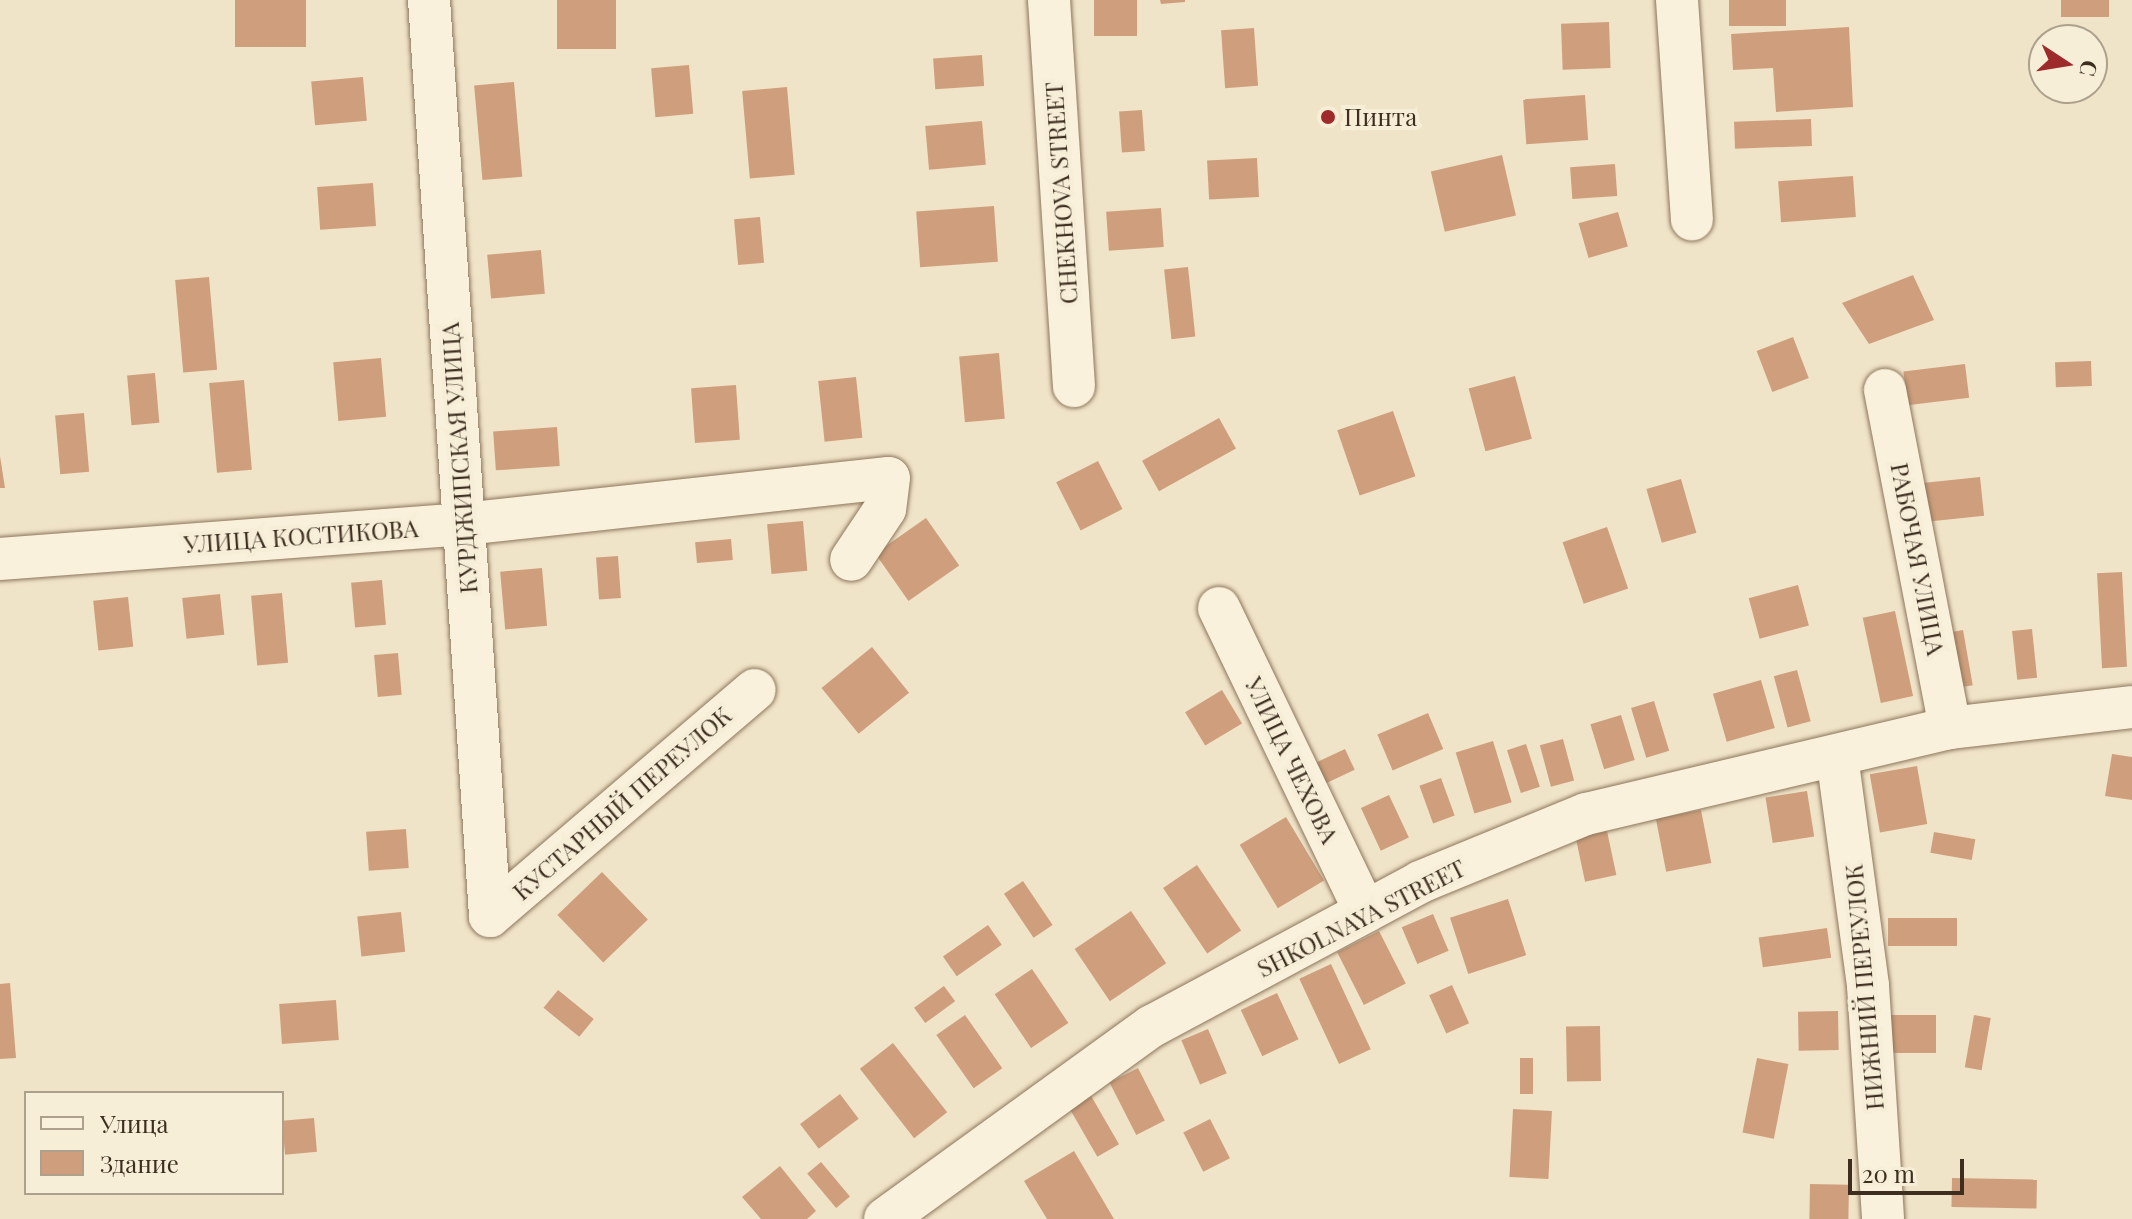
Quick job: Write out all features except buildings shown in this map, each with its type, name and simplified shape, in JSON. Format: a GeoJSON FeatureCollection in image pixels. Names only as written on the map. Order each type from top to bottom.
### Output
{"type":"FeatureCollection","features":[{"type":"Feature","properties":{"kind":"street","name":"КУРДЖИПСКАЯ УЛИЦА"},"geometry":{"type":"LineString","coordinates":[[429,0],[490,916]]}},
{"type":"Feature","properties":{"kind":"street","name":"CHEKHOVA STREET"},"geometry":{"type":"LineString","coordinates":[[1049,0],[1074,386]]}},
{"type":"Feature","properties":{"kind":"street"},"geometry":{"type":"LineString","coordinates":[[1677,0],[1692,219]]}},
{"type":"Feature","properties":{"kind":"street","name":"РАБОЧАЯ УЛИЦА"},"geometry":{"type":"LineString","coordinates":[[1885,390],[1950,728]]}},
{"type":"Feature","properties":{"kind":"street","name":"УЛИЦА КОСТИКОВА"},"geometry":{"type":"LineString","coordinates":[[0,559],[464,524],[889,478],[885,509],[851,560]]}},
{"type":"Feature","properties":{"kind":"street","name":"УЛИЦА ЧЕХОВА"},"geometry":{"type":"LineString","coordinates":[[1219,608],[1365,912]]}},
{"type":"Feature","properties":{"kind":"street","name":"КУСТАРНЫЙ ПЕРЕУЛОК"},"geometry":{"type":"LineString","coordinates":[[490,916],[755,690]]}},
{"type":"Feature","properties":{"kind":"street","name":"SHKOLNAYA STREET"},"geometry":{"type":"LineString","coordinates":[[885,1219],[1152,1026],[1420,882],[1586,814],[1950,728],[2132,707]]}},
{"type":"Feature","properties":{"kind":"street","name":"НИЖНИЙ ПЕРЕУЛОК"},"geometry":{"type":"LineString","coordinates":[[1837,756],[1868,986],[1883,1219]]}},
{"type":"Feature","properties":{"kind":"place","name":"Пинта"},"geometry":{"type":"Point","coordinates":[1328,117]}}]}
